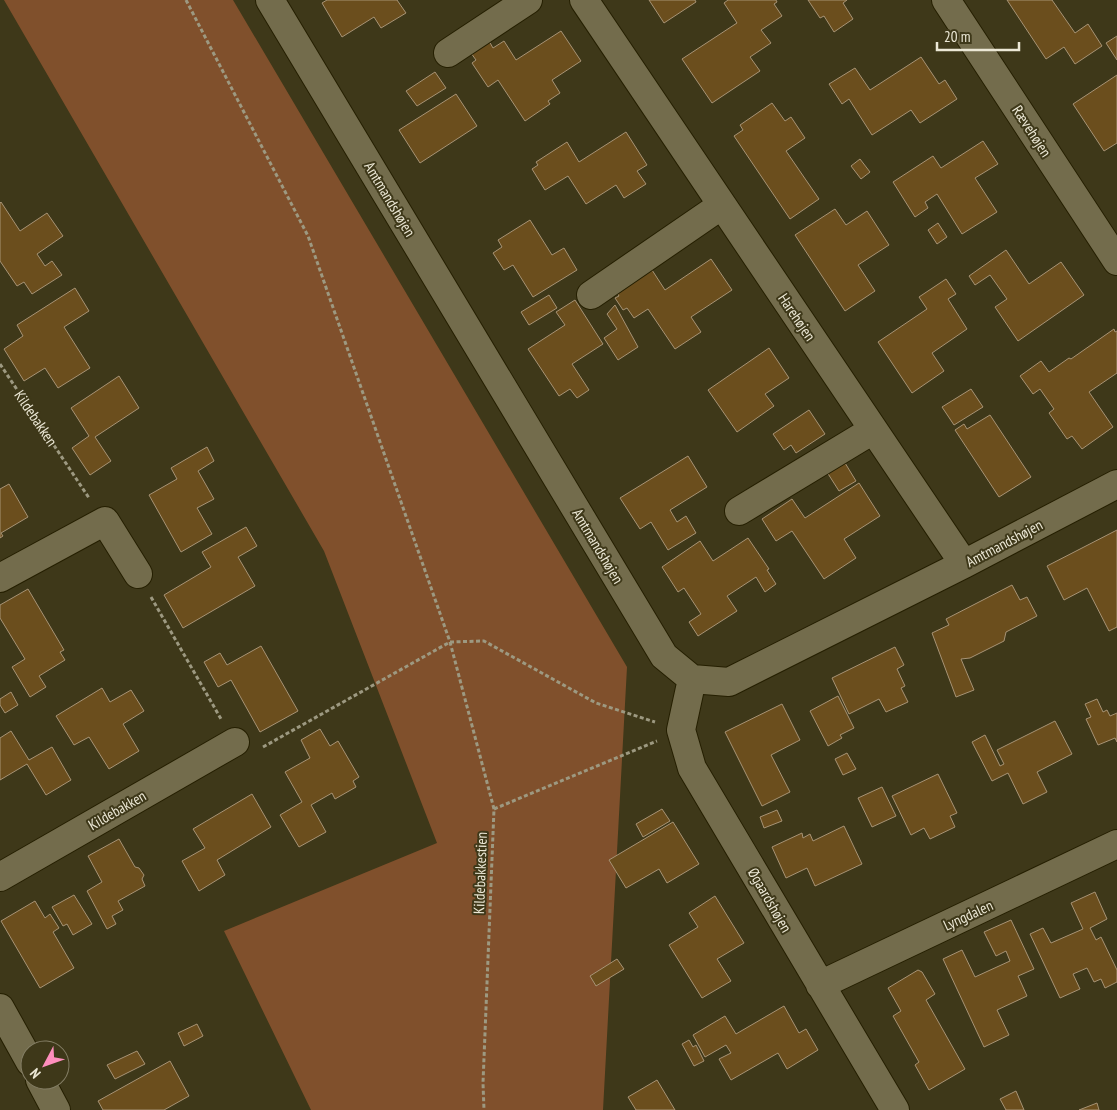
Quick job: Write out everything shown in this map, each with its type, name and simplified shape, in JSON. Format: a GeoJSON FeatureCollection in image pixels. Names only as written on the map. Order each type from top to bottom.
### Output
{"type":"FeatureCollection","features":[{"type":"Feature","properties":{"kind":"street","name":"Amtmandshøjen"},"geometry":{"type":"LineString","coordinates":[[270,0],[664,656],[692,679],[729,682],[964,564],[1117,484]]}},
{"type":"Feature","properties":{"kind":"street"},"geometry":{"type":"LineString","coordinates":[[448,53],[528,0]]}},
{"type":"Feature","properties":{"kind":"street","name":"Harehøjen"},"geometry":{"type":"LineString","coordinates":[[584,0],[964,564]]}},
{"type":"Feature","properties":{"kind":"street","name":"Rævehøjen"},"geometry":{"type":"LineString","coordinates":[[946,0],[1117,261]]}},
{"type":"Feature","properties":{"kind":"street"},"geometry":{"type":"LineString","coordinates":[[591,294],[722,205]]}},
{"type":"Feature","properties":{"kind":"street"},"geometry":{"type":"LineString","coordinates":[[739,511],[873,430]]}},
{"type":"Feature","properties":{"kind":"street"},"geometry":{"type":"LineString","coordinates":[[0,578],[105,521],[138,574]]}},
{"type":"Feature","properties":{"kind":"street","name":"Øgaardshøjen"},"geometry":{"type":"LineString","coordinates":[[692,679],[681,730],[692,768],[820,985],[886,1107]]}},
{"type":"Feature","properties":{"kind":"street","name":"Kildebakken"},"geometry":{"type":"LineString","coordinates":[[0,877],[235,742]]}},
{"type":"Feature","properties":{"kind":"street","name":"Lyngdalen"},"geometry":{"type":"LineString","coordinates":[[820,985],[1117,844]]}},
{"type":"Feature","properties":{"kind":"street"},"geometry":{"type":"LineString","coordinates":[[0,1008],[20,1044]]}},
{"type":"Feature","properties":{"kind":"street"},"geometry":{"type":"LineString","coordinates":[[45,1090],[56,1110]]}},
{"type":"Feature","properties":{"kind":"path","name":"Kildebakkestien"},"geometry":{"type":"LineString","coordinates":[[186,0],[308,236],[450,642],[494,809],[483,1083],[484,1110]]}},
{"type":"Feature","properties":{"kind":"path","name":"Kildebakken"},"geometry":{"type":"LineString","coordinates":[[0,364],[105,521]]}},
{"type":"Feature","properties":{"kind":"path"},"geometry":{"type":"LineString","coordinates":[[138,574],[235,742],[254,752],[450,642],[484,641],[596,703],[681,730]]}},
{"type":"Feature","properties":{"kind":"path"},"geometry":{"type":"LineString","coordinates":[[494,809],[681,730]]}},
{"type":"Feature","properties":{"kind":"shaded area"},"geometry":{"type":"Polygon","coordinates":[[[4,0],[233,0],[627,667],[603,1110],[311,1110],[224,931],[437,843],[324,551],[4,0]]]}},
{"type":"Feature","properties":{"kind":"building"},"geometry":{"type":"Polygon","coordinates":[[[327,0],[397,0],[406,13],[381,28],[374,17],[342,37],[322,3],[327,0]]]}},
{"type":"Feature","properties":{"kind":"building"},"geometry":{"type":"Polygon","coordinates":[[[649,0],[695,0],[696,2],[664,23],[649,0]]]}},
{"type":"Feature","properties":{"kind":"building"},"geometry":{"type":"Polygon","coordinates":[[[728,0],[776,0],[777,2],[774,4],[782,16],[761,30],[771,43],[750,57],[760,71],[712,103],[682,59],[737,23],[724,3],[728,0]]]}},
{"type":"Feature","properties":{"kind":"building"},"geometry":{"type":"Polygon","coordinates":[[[808,0],[847,0],[843,3],[853,19],[834,32],[824,16],[820,18],[808,0]]]}},
{"type":"Feature","properties":{"kind":"building"},"geometry":{"type":"Polygon","coordinates":[[[1007,0],[1052,0],[1075,33],[1088,24],[1102,46],[1075,64],[1064,47],[1046,59],[1007,0]]]}},
{"type":"Feature","properties":{"kind":"building"},"geometry":{"type":"Polygon","coordinates":[[[561,31],[581,61],[552,80],[560,93],[548,101],[550,104],[525,121],[498,80],[488,87],[472,63],[476,60],[471,53],[489,41],[493,48],[504,41],[516,60],[561,31]]]}},
{"type":"Feature","properties":{"kind":"building"},"geometry":{"type":"Polygon","coordinates":[[[1117,36],[1117,60],[1106,43],[1117,36]]]}},
{"type":"Feature","properties":{"kind":"building"},"geometry":{"type":"Polygon","coordinates":[[[921,57],[939,84],[945,80],[957,99],[920,123],[911,110],[872,135],[849,99],[842,104],[829,84],[855,68],[870,90],[921,57]]]}},
{"type":"Feature","properties":{"kind":"building"},"geometry":{"type":"Polygon","coordinates":[[[435,72],[446,88],[417,106],[406,91],[435,72]]]}},
{"type":"Feature","properties":{"kind":"building"},"geometry":{"type":"Polygon","coordinates":[[[1117,75],[1117,143],[1104,151],[1073,104],[1117,75]]]}},
{"type":"Feature","properties":{"kind":"building"},"geometry":{"type":"Polygon","coordinates":[[[456,94],[477,126],[420,163],[399,130],[456,94]]]}},
{"type":"Feature","properties":{"kind":"building"},"geometry":{"type":"Polygon","coordinates":[[[772,103],[785,121],[791,117],[805,138],[786,151],[819,199],[790,219],[734,136],[743,130],[740,125],[772,103]]]}},
{"type":"Feature","properties":{"kind":"building"},"geometry":{"type":"Polygon","coordinates":[[[626,132],[647,165],[637,171],[646,184],[624,198],[616,185],[586,204],[568,176],[545,190],[532,169],[538,165],[536,162],[567,142],[579,162],[626,132]]]}},
{"type":"Feature","properties":{"kind":"building"},"geometry":{"type":"Polygon","coordinates":[[[983,141],[998,164],[975,178],[997,212],[962,234],[937,194],[925,202],[928,208],[915,217],[893,182],[933,156],[941,168],[983,141]]]}},
{"type":"Feature","properties":{"kind":"building"},"geometry":{"type":"Polygon","coordinates":[[[860,159],[870,172],[861,179],[851,166],[860,159]]]}},
{"type":"Feature","properties":{"kind":"building"},"geometry":{"type":"Polygon","coordinates":[[[1,202],[20,231],[47,213],[63,236],[37,254],[45,266],[52,261],[62,275],[32,294],[24,282],[17,286],[0,261],[1,202]]]}},
{"type":"Feature","properties":{"kind":"building"},"geometry":{"type":"Polygon","coordinates":[[[835,209],[846,225],[867,211],[889,245],[858,265],[875,291],[845,311],[795,235],[835,209]]]}},
{"type":"Feature","properties":{"kind":"building"},"geometry":{"type":"Polygon","coordinates":[[[530,220],[552,255],[564,248],[577,270],[533,297],[513,265],[504,270],[493,253],[502,247],[498,240],[530,220]]]}},
{"type":"Feature","properties":{"kind":"building"},"geometry":{"type":"Polygon","coordinates":[[[938,223],[947,237],[937,244],[928,230],[938,223]]]}},
{"type":"Feature","properties":{"kind":"building"},"geometry":{"type":"Polygon","coordinates":[[[1006,250],[1029,284],[1061,262],[1084,295],[1018,341],[995,307],[1007,299],[990,275],[975,285],[969,276],[1006,250]]]}},
{"type":"Feature","properties":{"kind":"building"},"geometry":{"type":"Polygon","coordinates":[[[711,259],[732,290],[691,317],[701,332],[675,349],[648,309],[634,318],[627,308],[623,310],[615,298],[619,296],[617,293],[652,270],[665,290],[711,259]]]}},
{"type":"Feature","properties":{"kind":"building"},"geometry":{"type":"Polygon","coordinates":[[[946,279],[956,294],[948,299],[967,329],[932,353],[944,371],[912,393],[878,342],[927,309],[919,297],[946,279]]]}},
{"type":"Feature","properties":{"kind":"building"},"geometry":{"type":"Polygon","coordinates":[[[75,288],[89,311],[64,327],[90,368],[58,388],[45,368],[24,381],[4,349],[23,336],[17,325],[75,288]]]}},
{"type":"Feature","properties":{"kind":"building"},"geometry":{"type":"Polygon","coordinates":[[[549,295],[557,308],[529,325],[521,312],[549,295]]]}},
{"type":"Feature","properties":{"kind":"building"},"geometry":{"type":"Polygon","coordinates":[[[575,300],[603,344],[572,364],[589,390],[577,398],[570,389],[559,396],[528,349],[565,325],[556,312],[575,300]]]}},
{"type":"Feature","properties":{"kind":"building"},"geometry":{"type":"Polygon","coordinates":[[[615,305],[638,347],[618,360],[604,338],[617,329],[607,314],[615,305]]]}},
{"type":"Feature","properties":{"kind":"building"},"geometry":{"type":"Polygon","coordinates":[[[1114,329],[1115,332],[1117,331],[1117,373],[1089,392],[1113,427],[1082,449],[1072,436],[1067,439],[1049,413],[1054,409],[1040,389],[1033,394],[1020,376],[1041,361],[1049,372],[1114,329]]]}},
{"type":"Feature","properties":{"kind":"building"},"geometry":{"type":"Polygon","coordinates":[[[769,348],[789,378],[765,394],[774,406],[737,432],[708,390],[769,348]]]}},
{"type":"Feature","properties":{"kind":"building"},"geometry":{"type":"Polygon","coordinates":[[[119,376],[139,408],[95,437],[111,461],[90,475],[72,448],[89,436],[71,408],[119,376]]]}},
{"type":"Feature","properties":{"kind":"building"},"geometry":{"type":"Polygon","coordinates":[[[971,389],[983,407],[954,425],[942,407],[971,389]]]}},
{"type":"Feature","properties":{"kind":"building"},"geometry":{"type":"Polygon","coordinates":[[[809,410],[825,434],[796,453],[791,445],[784,450],[773,434],[809,410]]]}},
{"type":"Feature","properties":{"kind":"building"},"geometry":{"type":"Polygon","coordinates":[[[990,415],[1031,477],[999,497],[955,430],[964,424],[967,429],[990,415]]]}},
{"type":"Feature","properties":{"kind":"building"},"geometry":{"type":"Polygon","coordinates":[[[207,447],[214,461],[198,471],[214,499],[197,508],[212,534],[181,552],[149,495],[177,479],[171,468],[207,447]]]}},
{"type":"Feature","properties":{"kind":"building"},"geometry":{"type":"Polygon","coordinates":[[[688,456],[707,487],[670,510],[677,522],[686,516],[696,533],[668,550],[651,522],[640,529],[620,498],[688,456]]]}},
{"type":"Feature","properties":{"kind":"building"},"geometry":{"type":"Polygon","coordinates":[[[842,458],[856,481],[839,491],[825,469],[842,458]]]}},
{"type":"Feature","properties":{"kind":"building"},"geometry":{"type":"Polygon","coordinates":[[[859,483],[880,516],[844,539],[856,558],[824,579],[792,531],[776,541],[762,519],[792,499],[805,518],[859,483]]]}},
{"type":"Feature","properties":{"kind":"building"},"geometry":{"type":"Polygon","coordinates":[[[9,484],[28,517],[1,533],[3,536],[0,538],[0,489],[9,484]]]}},
{"type":"Feature","properties":{"kind":"building"},"geometry":{"type":"Polygon","coordinates":[[[246,527],[257,546],[238,557],[255,586],[183,628],[164,595],[211,567],[202,552],[246,527]]]}},
{"type":"Feature","properties":{"kind":"building"},"geometry":{"type":"Polygon","coordinates":[[[1117,530],[1117,627],[1109,631],[1087,588],[1064,600],[1047,566],[1117,530]]]}},
{"type":"Feature","properties":{"kind":"building"},"geometry":{"type":"Polygon","coordinates":[[[748,538],[769,569],[767,570],[776,584],[765,592],[756,577],[727,596],[737,611],[698,636],[689,622],[701,614],[684,588],[678,592],[662,567],[700,541],[713,561],[748,538]]]}},
{"type":"Feature","properties":{"kind":"building"},"geometry":{"type":"Polygon","coordinates":[[[1012,585],[1020,600],[1027,597],[1037,616],[1006,632],[1004,641],[970,658],[961,659],[974,690],[956,697],[932,633],[949,625],[946,619],[1012,585]]]}},
{"type":"Feature","properties":{"kind":"building"},"geometry":{"type":"Polygon","coordinates":[[[28,589],[64,650],[60,652],[65,660],[39,676],[46,687],[30,697],[12,667],[25,659],[0,618],[0,605],[28,589]]]}},
{"type":"Feature","properties":{"kind":"building"},"geometry":{"type":"Polygon","coordinates":[[[261,646],[298,711],[260,732],[231,680],[218,687],[204,662],[220,653],[227,665],[261,646]]]}},
{"type":"Feature","properties":{"kind":"building"},"geometry":{"type":"Polygon","coordinates":[[[895,647],[904,665],[897,669],[905,686],[901,688],[908,702],[886,712],[879,699],[849,714],[832,678],[895,647]]]}},
{"type":"Feature","properties":{"kind":"building"},"geometry":{"type":"Polygon","coordinates":[[[102,688],[110,702],[131,690],[144,711],[123,724],[139,751],[109,769],[89,737],[74,745],[56,716],[102,688]]]}},
{"type":"Feature","properties":{"kind":"building"},"geometry":{"type":"Polygon","coordinates":[[[11,692],[18,705],[5,713],[0,705],[0,699],[11,692]]]}},
{"type":"Feature","properties":{"kind":"building"},"geometry":{"type":"Polygon","coordinates":[[[838,696],[854,728],[840,735],[842,738],[828,746],[810,711],[838,696]]]}},
{"type":"Feature","properties":{"kind":"building"},"geometry":{"type":"Polygon","coordinates":[[[1097,699],[1103,712],[1107,710],[1110,716],[1117,713],[1117,742],[1115,738],[1098,745],[1086,719],[1091,717],[1085,704],[1097,699]]]}},
{"type":"Feature","properties":{"kind":"building"},"geometry":{"type":"Polygon","coordinates":[[[782,704],[800,740],[771,755],[790,792],[762,806],[725,732],[782,704]]]}},
{"type":"Feature","properties":{"kind":"building"},"geometry":{"type":"Polygon","coordinates":[[[1055,721],[1072,754],[1037,772],[1047,792],[1023,804],[1008,773],[992,781],[972,742],[985,735],[1000,766],[1004,764],[997,750],[1055,721]]]}},
{"type":"Feature","properties":{"kind":"building"},"geometry":{"type":"Polygon","coordinates":[[[320,729],[330,746],[338,741],[359,777],[353,781],[356,787],[335,799],[332,793],[311,805],[326,832],[299,847],[280,815],[302,802],[285,772],[310,758],[301,740],[320,729]]]}},
{"type":"Feature","properties":{"kind":"building"},"geometry":{"type":"Polygon","coordinates":[[[11,731],[29,760],[52,747],[71,780],[46,795],[27,764],[0,780],[0,738],[11,731]]]}},
{"type":"Feature","properties":{"kind":"building"},"geometry":{"type":"Polygon","coordinates":[[[847,753],[856,769],[843,775],[835,759],[847,753]]]}},
{"type":"Feature","properties":{"kind":"building"},"geometry":{"type":"Polygon","coordinates":[[[938,774],[957,813],[950,816],[955,827],[930,839],[924,828],[911,835],[892,796],[938,774]]]}},
{"type":"Feature","properties":{"kind":"building"},"geometry":{"type":"Polygon","coordinates":[[[882,787],[896,816],[872,827],[858,798],[882,787]]]}},
{"type":"Feature","properties":{"kind":"building"},"geometry":{"type":"Polygon","coordinates":[[[252,794],[271,827],[217,860],[225,875],[199,891],[182,861],[205,848],[193,829],[252,794]]]}},
{"type":"Feature","properties":{"kind":"building"},"geometry":{"type":"Polygon","coordinates":[[[662,809],[670,821],[643,837],[636,824],[662,809]]]}},
{"type":"Feature","properties":{"kind":"building"},"geometry":{"type":"Polygon","coordinates":[[[777,810],[782,821],[764,828],[760,817],[777,810]]]}},
{"type":"Feature","properties":{"kind":"building"},"geometry":{"type":"Polygon","coordinates":[[[673,822],[699,864],[667,883],[659,869],[626,888],[609,860],[673,822]]]}},
{"type":"Feature","properties":{"kind":"building"},"geometry":{"type":"Polygon","coordinates":[[[844,826],[862,864],[815,886],[807,868],[786,878],[772,847],[802,833],[803,838],[810,834],[813,841],[844,826]]]}},
{"type":"Feature","properties":{"kind":"building"},"geometry":{"type":"Polygon","coordinates":[[[119,839],[135,867],[139,868],[144,875],[142,879],[145,886],[118,901],[123,910],[112,916],[116,924],[107,929],[87,891],[102,882],[88,856],[119,839]]]}},
{"type":"Feature","properties":{"kind":"building"},"geometry":{"type":"Polygon","coordinates":[[[1095,892],[1107,919],[1090,928],[1096,940],[1101,937],[1117,970],[1117,982],[1105,988],[1101,979],[1094,982],[1087,968],[1073,974],[1080,989],[1060,998],[1030,934],[1043,928],[1051,943],[1083,929],[1071,903],[1095,892]]]}},
{"type":"Feature","properties":{"kind":"building"},"geometry":{"type":"Polygon","coordinates":[[[74,895],[92,924],[73,935],[67,924],[63,926],[52,907],[74,895]]]}},
{"type":"Feature","properties":{"kind":"building"},"geometry":{"type":"Polygon","coordinates":[[[715,896],[744,943],[717,959],[731,981],[702,998],[669,945],[698,927],[689,913],[715,896]]]}},
{"type":"Feature","properties":{"kind":"building"},"geometry":{"type":"Polygon","coordinates":[[[35,901],[45,918],[50,914],[59,928],[53,932],[74,968],[40,988],[1,921],[35,901]]]}},
{"type":"Feature","properties":{"kind":"building"},"geometry":{"type":"Polygon","coordinates":[[[1011,920],[1034,969],[1018,976],[1027,996],[997,1010],[1009,1035],[984,1047],[943,959],[962,950],[975,977],[1010,961],[1006,951],[996,956],[984,932],[1011,920]]]}},
{"type":"Feature","properties":{"kind":"building"},"geometry":{"type":"Polygon","coordinates":[[[617,959],[624,969],[596,986],[590,976],[617,959]]]}},
{"type":"Feature","properties":{"kind":"building"},"geometry":{"type":"Polygon","coordinates":[[[918,970],[922,972],[935,994],[926,1000],[965,1069],[929,1090],[915,1065],[919,1062],[893,1016],[901,1011],[888,988],[918,970]]]}},
{"type":"Feature","properties":{"kind":"building"},"geometry":{"type":"Polygon","coordinates":[[[784,1006],[799,1033],[806,1029],[818,1050],[787,1069],[778,1053],[731,1080],[719,1059],[731,1053],[726,1045],[705,1057],[693,1035],[725,1016],[736,1034],[784,1006]]]}},
{"type":"Feature","properties":{"kind":"building"},"geometry":{"type":"Polygon","coordinates":[[[197,1024],[203,1036],[184,1046],[178,1033],[197,1024]]]}},
{"type":"Feature","properties":{"kind":"building"},"geometry":{"type":"Polygon","coordinates":[[[689,1040],[693,1047],[696,1045],[704,1061],[694,1066],[682,1044],[689,1040]]]}},
{"type":"Feature","properties":{"kind":"building"},"geometry":{"type":"Polygon","coordinates":[[[137,1051],[145,1064],[115,1079],[107,1065],[137,1051]]]}},
{"type":"Feature","properties":{"kind":"building"},"geometry":{"type":"Polygon","coordinates":[[[170,1061],[189,1096],[164,1110],[103,1110],[98,1101],[170,1061]]]}},
{"type":"Feature","properties":{"kind":"building"},"geometry":{"type":"Polygon","coordinates":[[[657,1080],[675,1110],[636,1110],[628,1097],[657,1080]]]}},
{"type":"Feature","properties":{"kind":"building"},"geometry":{"type":"Polygon","coordinates":[[[1016,1091],[1024,1110],[1006,1110],[1000,1099],[1016,1091]]]}},
{"type":"Feature","properties":{"kind":"building"},"geometry":{"type":"Polygon","coordinates":[[[1097,1103],[1099,1110],[1079,1110],[1097,1103]]]}}]}
